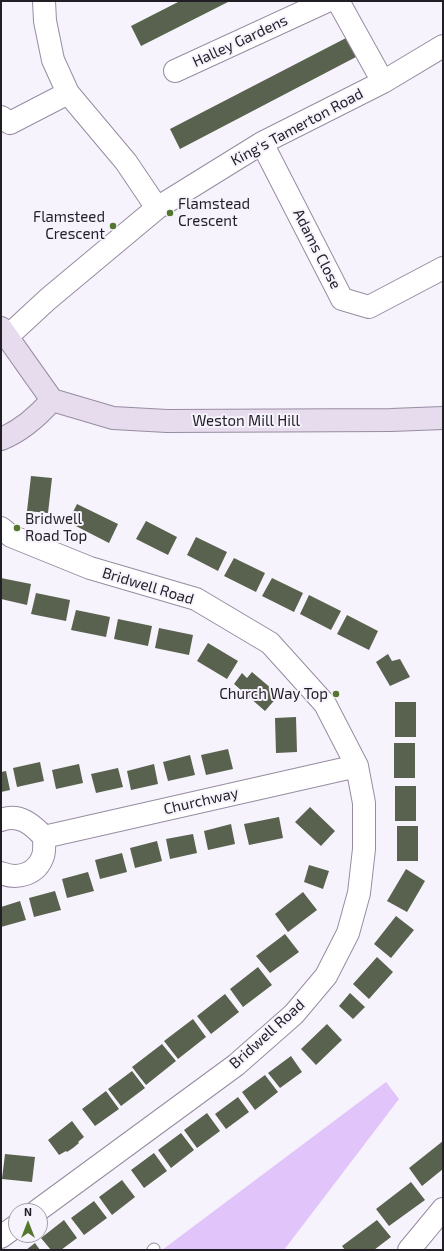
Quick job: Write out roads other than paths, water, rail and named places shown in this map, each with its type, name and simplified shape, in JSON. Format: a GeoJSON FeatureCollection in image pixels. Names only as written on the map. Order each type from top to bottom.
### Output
{"type":"FeatureCollection","features":[{"type":"Feature","properties":{"kind":"street"},"geometry":{"type":"LineString","coordinates":[[44,1],[45,21],[53,60],[68,93],[126,162],[157,208]]}},
{"type":"Feature","properties":{"kind":"street","name":"Halley Gardens"},"geometry":{"type":"LineString","coordinates":[[175,71],[327,1]]}},
{"type":"Feature","properties":{"kind":"street"},"geometry":{"type":"LineString","coordinates":[[338,1],[383,82]]}},
{"type":"Feature","properties":{"kind":"street","name":"King's Tamerton Road"},"geometry":{"type":"LineString","coordinates":[[4,332],[48,298],[157,208],[262,143],[383,82],[443,46]]}},
{"type":"Feature","properties":{"kind":"street"},"geometry":{"type":"LineString","coordinates":[[1,117],[10,123],[68,93]]}},
{"type":"Feature","properties":{"kind":"street","name":"Adams Close"},"geometry":{"type":"LineString","coordinates":[[262,143],[342,298],[369,307],[443,268]]}},
{"type":"Feature","properties":{"kind":"street"},"geometry":{"type":"LineString","coordinates":[[1,439],[11,435],[38,416],[52,400],[4,332]]}},
{"type":"Feature","properties":{"kind":"street","name":"Weston Mill Hill"},"geometry":{"type":"LineString","coordinates":[[52,400],[113,418],[167,421],[375,420],[443,418]]}},
{"type":"Feature","properties":{"kind":"street","name":"Bridwell Road"},"geometry":{"type":"LineString","coordinates":[[1,528],[11,536],[90,568],[196,599],[270,643],[325,704],[357,766],[364,803],[364,849],[359,893],[348,933],[326,976],[294,1014],[236,1064],[48,1203]]}},
{"type":"Feature","properties":{"kind":"street","name":"Churchway"},"geometry":{"type":"LineString","coordinates":[[44,836],[357,766]]}},
{"type":"Feature","properties":{"kind":"street"},"geometry":{"type":"LineString","coordinates":[[1,820],[8,817],[23,819],[35,827],[44,836],[43,855],[36,868],[23,876],[6,876],[1,873]]}},
{"type":"Feature","properties":{"kind":"street"},"geometry":{"type":"LineString","coordinates":[[408,1250],[443,1209]]}},
{"type":"Feature","properties":{"kind":"place","name":"Flamstead Crescent"},"geometry":{"type":"Point","coordinates":[170,213]}},
{"type":"Feature","properties":{"kind":"place","name":"Flamsteed Crescent"},"geometry":{"type":"Point","coordinates":[113,226]}},
{"type":"Feature","properties":{"kind":"place","name":"Bridwell Road Top"},"geometry":{"type":"Point","coordinates":[17,528]}},
{"type":"Feature","properties":{"kind":"place","name":"Church Way Top"},"geometry":{"type":"Point","coordinates":[336,694]}}]}
